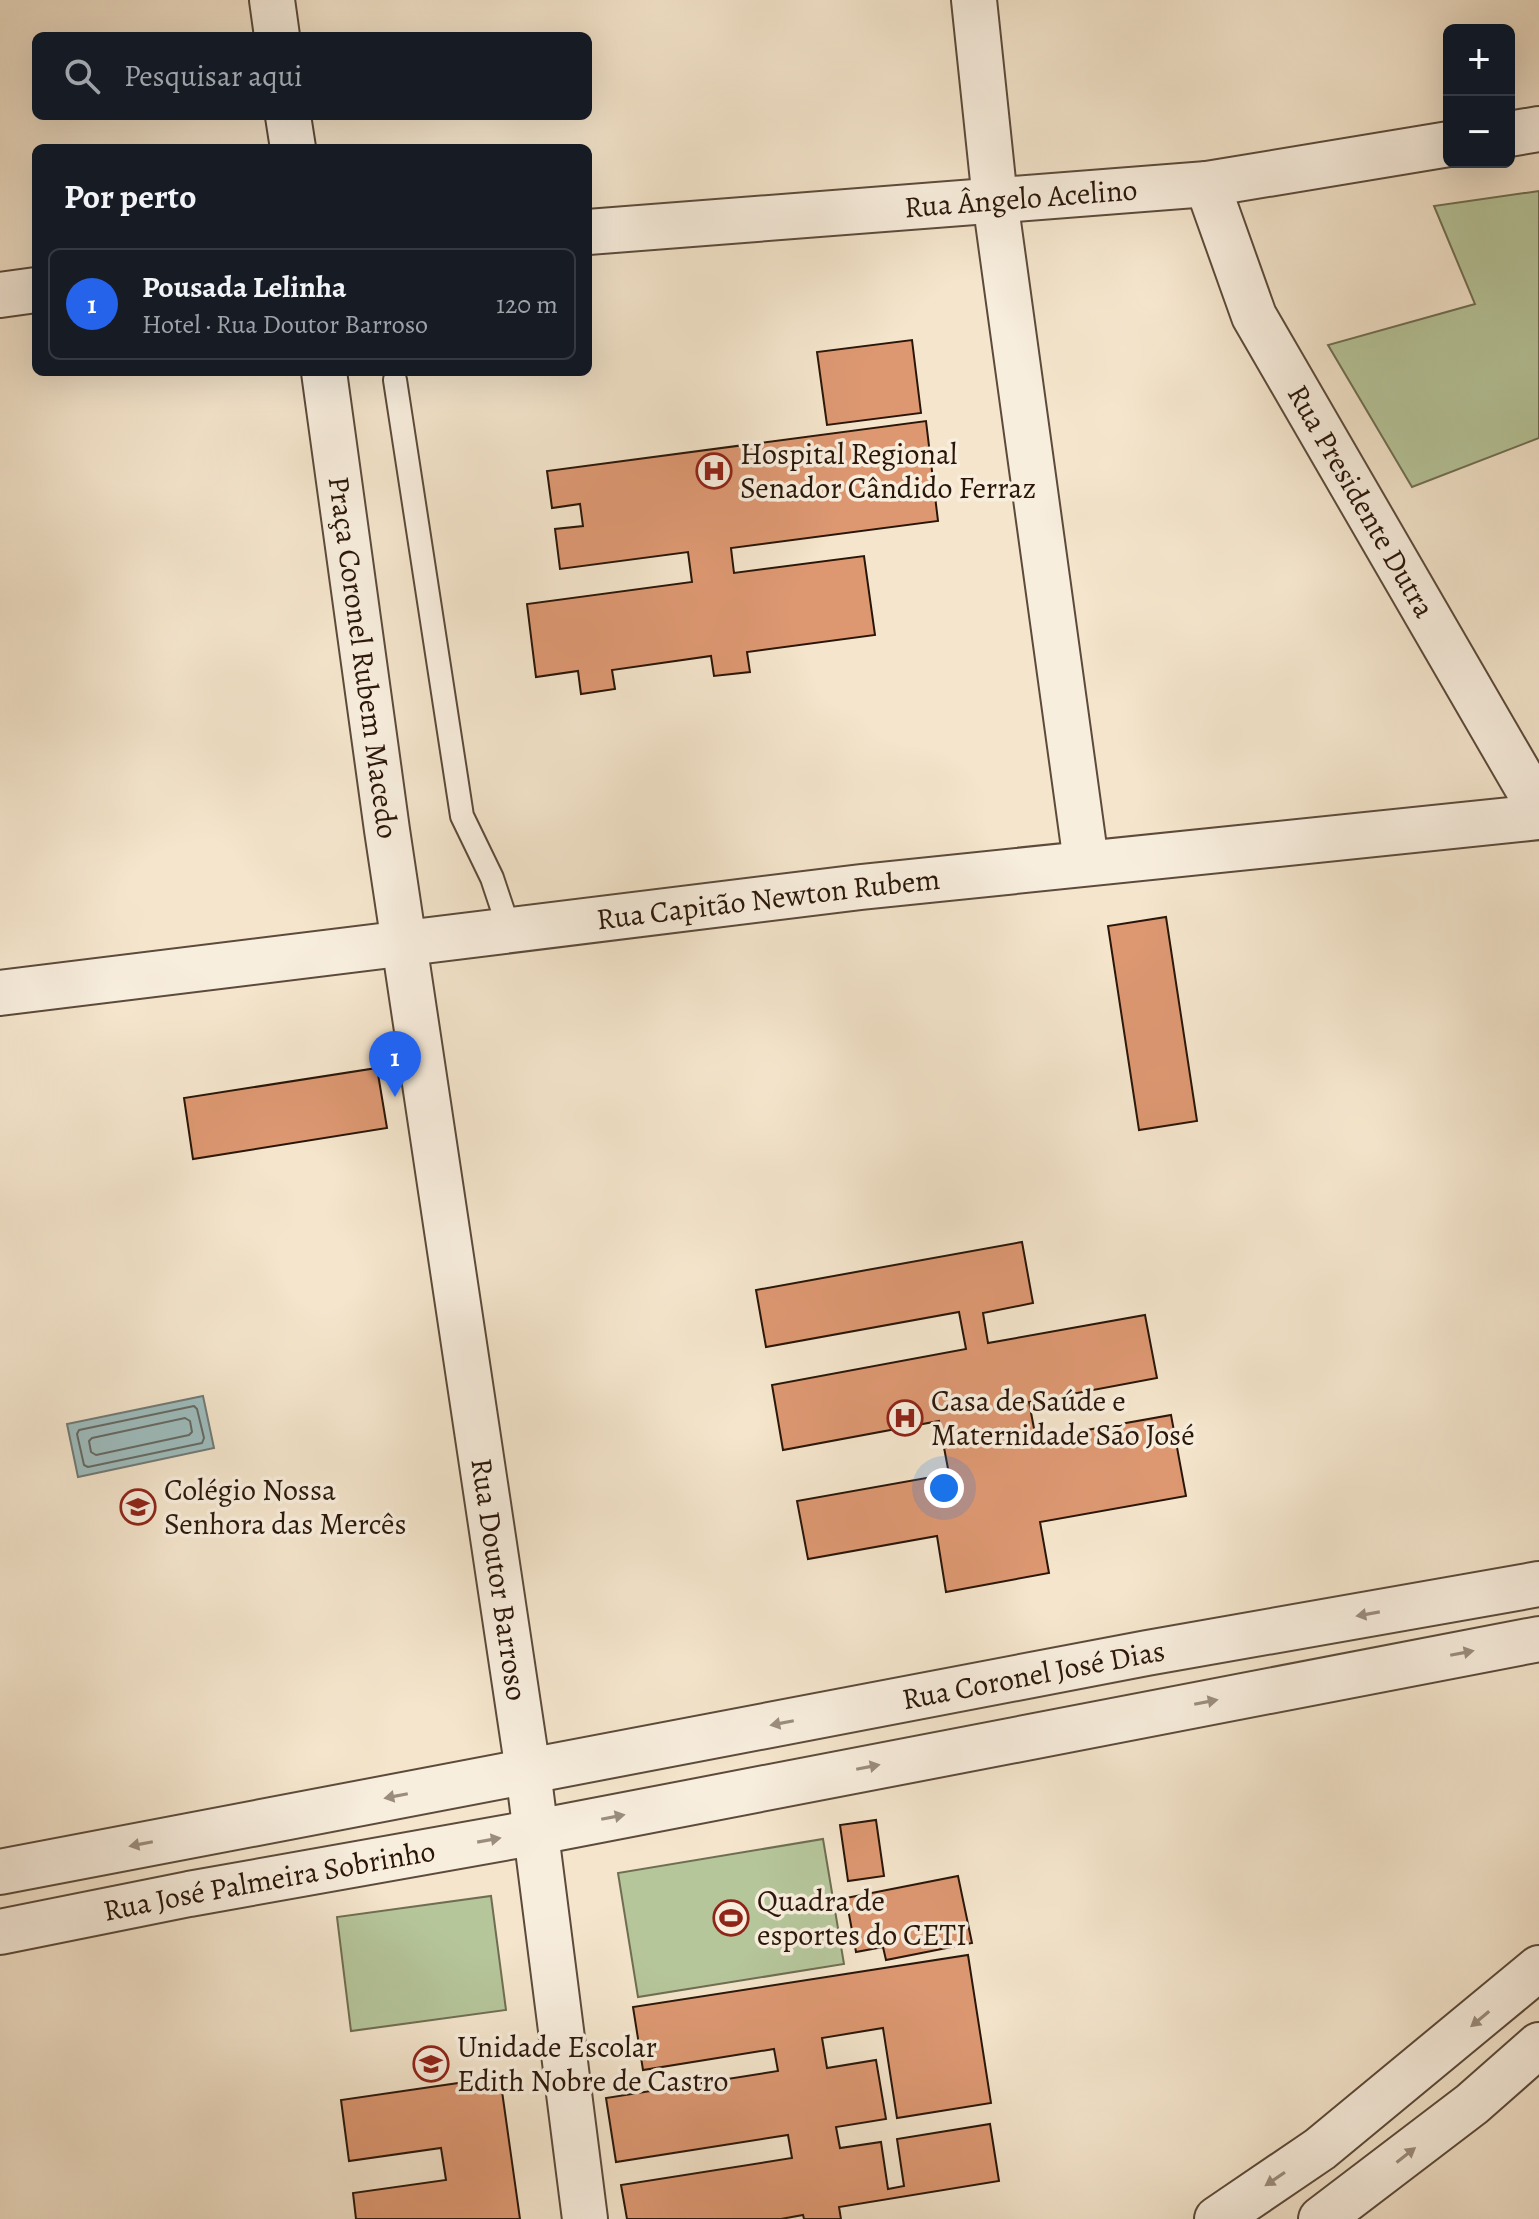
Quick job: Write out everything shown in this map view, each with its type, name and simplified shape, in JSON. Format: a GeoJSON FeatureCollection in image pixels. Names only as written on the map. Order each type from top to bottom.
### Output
{"type":"FeatureCollection","features":[{"type":"Feature","properties":{"kind":"street"},"geometry":{"type":"LineString","coordinates":[[272,0],[276,32]]}},
{"type":"Feature","properties":{"kind":"street"},"geometry":{"type":"LineString","coordinates":[[974,0],[995,200],[1086,862]]}},
{"type":"Feature","properties":{"kind":"street"},"geometry":{"type":"LineString","coordinates":[[289,120],[292,144]]}},
{"type":"Feature","properties":{"kind":"street"},"geometry":{"type":"LineString","coordinates":[[1515,133],[1539,129]]}},
{"type":"Feature","properties":{"kind":"street","name":"Rua Ângelo Acelino"},"geometry":{"type":"LineString","coordinates":[[592,232],[1207,184],[1443,145]]}},
{"type":"Feature","properties":{"kind":"street","name":"Rua Presidente Dutra"},"geometry":{"type":"LineString","coordinates":[[1207,184],[1254,316],[1539,808]]}},
{"type":"Feature","properties":{"kind":"street"},"geometry":{"type":"LineString","coordinates":[[0,295],[32,291]]}},
{"type":"Feature","properties":{"kind":"street","name":"Praça Coronel Rubem Macedo"},"geometry":{"type":"LineString","coordinates":[[325,376],[404,942]]}},
{"type":"Feature","properties":{"kind":"street","name":"Rua Capitão Newton Rubem"},"geometry":{"type":"LineString","coordinates":[[0,993],[509,929],[1086,862],[1539,817]]}},
{"type":"Feature","properties":{"kind":"street","name":"Rua Doutor Barroso"},"geometry":{"type":"LineString","coordinates":[[404,942],[537,1832],[585,2219]]}},
{"type":"Feature","properties":{"kind":"street","name":"Rua Coronel José Dias"},"geometry":{"type":"LineString","coordinates":[[528,1771],[1147,1653],[1535,1591]]}},
{"type":"Feature","properties":{"kind":"street","name":"Rua Coronel José Dias"},"geometry":{"type":"LineString","coordinates":[[537,1832],[1539,1639]]}},
{"type":"Feature","properties":{"kind":"street"},"geometry":{"type":"LineString","coordinates":[[1147,1653],[1159,1711]]}},
{"type":"Feature","properties":{"kind":"street","name":"Rua José Palmeira Sobrinho"},"geometry":{"type":"LineString","coordinates":[[0,1872],[528,1771]]}},
{"type":"Feature","properties":{"kind":"street","name":"Rua José Palmeira Sobrinho"},"geometry":{"type":"LineString","coordinates":[[0,1932],[189,1894],[537,1832]]}},
{"type":"Feature","properties":{"kind":"street"},"geometry":{"type":"LineString","coordinates":[[1217,2219],[1320,2149],[1539,1968]]}},
{"type":"Feature","properties":{"kind":"street"},"geometry":{"type":"LineString","coordinates":[[1320,2149],[1338,2208],[1472,2104],[1539,2045]]}},
{"type":"Feature","properties":{"kind":"lane"},"geometry":{"type":"LineString","coordinates":[[395,380],[462,816],[492,878],[509,929]]}},
{"type":"Feature","properties":{"kind":"green space"},"geometry":{"type":"Polygon","coordinates":[[[1539,191],[1539,438],[1412,487],[1328,345],[1475,304],[1434,206],[1539,191]]]}},
{"type":"Feature","properties":{"kind":"green space","name":"Quadra de esportes do CETI"},"geometry":{"type":"Polygon","coordinates":[[[823,1839],[844,1964],[638,1997],[618,1873],[823,1839]]]}},
{"type":"Feature","properties":{"kind":"green space"},"geometry":{"type":"Polygon","coordinates":[[[491,1896],[506,2010],[351,2031],[337,1917],[491,1896]]]}},
{"type":"Feature","properties":{"kind":"water"},"geometry":{"type":"Polygon","coordinates":[[[203,1396],[214,1448],[78,1477],[67,1424],[203,1396]]]}},
{"type":"Feature","properties":{"kind":"building"},"geometry":{"type":"Polygon","coordinates":[[[912,340],[921,413],[827,425],[817,352],[912,340]]]}},
{"type":"Feature","properties":{"kind":"building"},"geometry":{"type":"Polygon","coordinates":[[[926,421],[938,521],[731,548],[734,573],[864,556],[875,635],[747,652],[750,672],[714,676],[711,656],[612,670],[615,689],[581,694],[578,671],[536,677],[527,604],[692,582],[688,552],[560,569],[555,529],[583,526],[580,504],[552,508],[547,471],[926,421]]]}},
{"type":"Feature","properties":{"kind":"building"},"geometry":{"type":"Polygon","coordinates":[[[1166,917],[1197,1121],[1139,1130],[1108,926],[1166,917]]]}},
{"type":"Feature","properties":{"kind":"building"},"geometry":{"type":"Polygon","coordinates":[[[377,1068],[387,1128],[193,1159],[184,1098],[377,1068]]]}},
{"type":"Feature","properties":{"kind":"building","name":"Casa de Saúde e Maternidade São José"},"geometry":{"type":"Polygon","coordinates":[[[1022,1242],[1033,1303],[983,1313],[988,1343],[1145,1315],[1157,1378],[1029,1402],[1036,1439],[1171,1415],[1186,1496],[1040,1522],[1049,1573],[946,1592],[937,1536],[808,1559],[797,1501],[949,1474],[939,1421],[783,1450],[772,1385],[966,1349],[959,1312],[766,1347],[756,1290],[1022,1242]]]}},
{"type":"Feature","properties":{"kind":"building"},"geometry":{"type":"Polygon","coordinates":[[[876,1820],[884,1876],[848,1881],[840,1825],[876,1820]]]}},
{"type":"Feature","properties":{"kind":"building"},"geometry":{"type":"Polygon","coordinates":[[[958,1876],[972,1943],[886,1960],[883,1947],[856,1952],[846,1898],[958,1876]]]}},
{"type":"Feature","properties":{"kind":"building"},"geometry":{"type":"Polygon","coordinates":[[[968,1955],[991,2103],[897,2118],[883,2028],[822,2038],[827,2068],[876,2060],[886,2119],[836,2127],[840,2148],[881,2142],[888,2189],[904,2186],[897,2139],[990,2124],[999,2181],[839,2207],[841,2219],[804,2219],[803,2215],[781,2219],[627,2219],[621,2185],[792,2158],[788,2135],[616,2162],[606,2098],[778,2071],[774,2049],[643,2070],[633,2007],[968,1955]]]}},
{"type":"Feature","properties":{"kind":"building"},"geometry":{"type":"Polygon","coordinates":[[[500,2077],[520,2219],[356,2219],[353,2193],[446,2180],[441,2148],[349,2161],[341,2100],[500,2077]]]}},
{"type":"Feature","properties":{"kind":"place","name":"Hospital Regional Senador Cândido Ferraz"},"geometry":{"type":"Point","coordinates":[714,471]}},
{"type":"Feature","properties":{"kind":"place","name":"Pousada Lelinha"},"geometry":{"type":"Point","coordinates":[395,1097]}},
{"type":"Feature","properties":{"kind":"place","name":"Casa de Saúde e Maternidade São José"},"geometry":{"type":"Point","coordinates":[905,1418]}},
{"type":"Feature","properties":{"kind":"place","name":"Colégio Nossa Senhora das Mercês"},"geometry":{"type":"Point","coordinates":[138,1507]}},
{"type":"Feature","properties":{"kind":"place","name":"Quadra de esportes do CETI"},"geometry":{"type":"Point","coordinates":[731,1918]}},
{"type":"Feature","properties":{"kind":"place","name":"Unidade Escolar Edith Nobre de Castro"},"geometry":{"type":"Point","coordinates":[431,2064]}}]}
